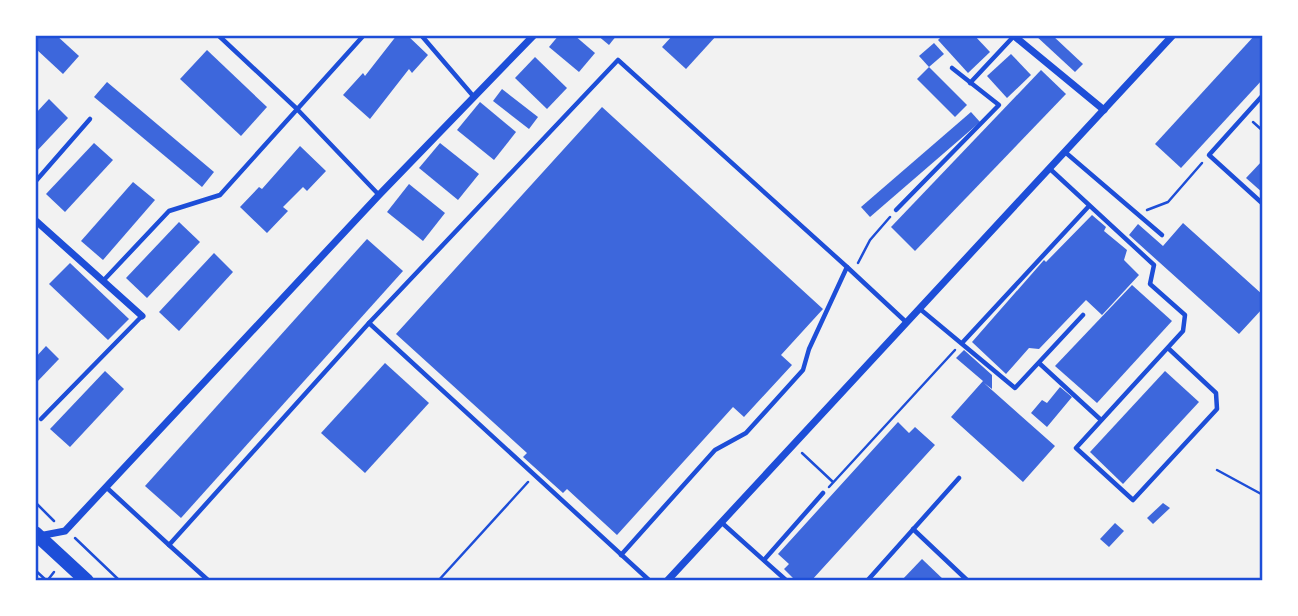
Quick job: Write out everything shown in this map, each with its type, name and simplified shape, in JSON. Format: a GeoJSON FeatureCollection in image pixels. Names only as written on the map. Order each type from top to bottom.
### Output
{"type":"FeatureCollection","features":[{"type":"Feature","properties":{"kind":"main road"},"geometry":{"type":"LineString","coordinates":[[36,535],[87,581]]}},
{"type":"Feature","properties":{"kind":"street"},"geometry":{"type":"LineString","coordinates":[[36,535],[65,531],[379,195],[534,35]]}},
{"type":"Feature","properties":{"kind":"street"},"geometry":{"type":"LineString","coordinates":[[667,581],[1173,35]]}},
{"type":"Feature","properties":{"kind":"street"},"geometry":{"type":"LineString","coordinates":[[1013,36],[1104,110]]}},
{"type":"Feature","properties":{"kind":"street"},"geometry":{"type":"LineString","coordinates":[[35,220],[142,316]]}},
{"type":"Feature","properties":{"kind":"lane"},"geometry":{"type":"LineString","coordinates":[[218,35],[296,108],[379,195]]}},
{"type":"Feature","properties":{"kind":"lane"},"geometry":{"type":"LineString","coordinates":[[103,281],[169,211],[220,195],[364,35]]}},
{"type":"Feature","properties":{"kind":"lane"},"geometry":{"type":"LineString","coordinates":[[421,35],[475,97]]}},
{"type":"Feature","properties":{"kind":"lane"},"geometry":{"type":"LineString","coordinates":[[970,83],[1013,36]]}},
{"type":"Feature","properties":{"kind":"lane"},"geometry":{"type":"LineString","coordinates":[[169,545],[369,323],[618,60],[906,323]]}},
{"type":"Feature","properties":{"kind":"lane"},"geometry":{"type":"LineString","coordinates":[[896,210],[999,105],[952,68]]}},
{"type":"Feature","properties":{"kind":"lane"},"geometry":{"type":"LineString","coordinates":[[1263,95],[1209,156],[1263,204]]}},
{"type":"Feature","properties":{"kind":"lane"},"geometry":{"type":"LineString","coordinates":[[35,182],[90,119]]}},
{"type":"Feature","properties":{"kind":"lane"},"geometry":{"type":"LineString","coordinates":[[1065,152],[1162,235]]}},
{"type":"Feature","properties":{"kind":"lane"},"geometry":{"type":"LineString","coordinates":[[1049,168],[1154,265],[1150,284],[1185,315],[1183,331],[1076,447],[1133,500],[1217,409],[1216,393],[1168,348]]}},
{"type":"Feature","properties":{"kind":"lane"},"geometry":{"type":"LineString","coordinates":[[962,343],[1088,206]]}},
{"type":"Feature","properties":{"kind":"lane"},"geometry":{"type":"LineString","coordinates":[[621,555],[715,450],[746,433],[803,370],[808,349],[847,267]]}},
{"type":"Feature","properties":{"kind":"lane"},"geometry":{"type":"LineString","coordinates":[[920,309],[1015,388],[1083,315]]}},
{"type":"Feature","properties":{"kind":"lane"},"geometry":{"type":"LineString","coordinates":[[41,419],[142,316]]}},
{"type":"Feature","properties":{"kind":"lane"},"geometry":{"type":"LineString","coordinates":[[369,323],[650,581]]}},
{"type":"Feature","properties":{"kind":"lane"},"geometry":{"type":"LineString","coordinates":[[1040,363],[1101,419]]}},
{"type":"Feature","properties":{"kind":"lane"},"geometry":{"type":"LineString","coordinates":[[867,581],[959,478]]}},
{"type":"Feature","properties":{"kind":"lane"},"geometry":{"type":"LineString","coordinates":[[106,486],[209,581]]}},
{"type":"Feature","properties":{"kind":"lane"},"geometry":{"type":"LineString","coordinates":[[764,560],[823,494]]}},
{"type":"Feature","properties":{"kind":"lane"},"geometry":{"type":"LineString","coordinates":[[720,521],[787,581]]}},
{"type":"Feature","properties":{"kind":"lane"},"geometry":{"type":"LineString","coordinates":[[913,529],[968,581]]}},
{"type":"Feature","properties":{"kind":"path"},"geometry":{"type":"LineString","coordinates":[[1245,115],[1263,131]]}},
{"type":"Feature","properties":{"kind":"path"},"geometry":{"type":"LineString","coordinates":[[1137,213],[1168,202],[1209,156]]}},
{"type":"Feature","properties":{"kind":"path"},"geometry":{"type":"LineString","coordinates":[[853,272],[870,240],[896,210]]}},
{"type":"Feature","properties":{"kind":"path"},"geometry":{"type":"LineString","coordinates":[[823,494],[962,343]]}},
{"type":"Feature","properties":{"kind":"path"},"geometry":{"type":"LineString","coordinates":[[792,444],[833,482]]}},
{"type":"Feature","properties":{"kind":"path"},"geometry":{"type":"LineString","coordinates":[[1217,470],[1263,495]]}},
{"type":"Feature","properties":{"kind":"path"},"geometry":{"type":"LineString","coordinates":[[439,581],[535,475]]}},
{"type":"Feature","properties":{"kind":"path"},"geometry":{"type":"LineString","coordinates":[[35,502],[54,521]]}},
{"type":"Feature","properties":{"kind":"path"},"geometry":{"type":"LineString","coordinates":[[83,529],[74,539],[78,546],[120,581]]}},
{"type":"Feature","properties":{"kind":"path"},"geometry":{"type":"LineString","coordinates":[[35,570],[47,581],[54,572]]}},
{"type":"Feature","properties":{"kind":"building"},"geometry":{"type":"Polygon","coordinates":[[[40,35],[56,35],[79,56],[63,74],[35,48],[35,40],[40,35]]]}},
{"type":"Feature","properties":{"kind":"building"},"geometry":{"type":"Polygon","coordinates":[[[397,35],[407,35],[428,55],[412,73],[409,69],[370,119],[343,95],[363,73],[365,76],[397,35]]]}},
{"type":"Feature","properties":{"kind":"building"},"geometry":{"type":"Polygon","coordinates":[[[559,35],[574,35],[595,53],[579,72],[549,47],[559,35]]]}},
{"type":"Feature","properties":{"kind":"building"},"geometry":{"type":"Polygon","coordinates":[[[597,35],[617,35],[609,45],[597,35]]]}},
{"type":"Feature","properties":{"kind":"building"},"geometry":{"type":"Polygon","coordinates":[[[673,35],[717,35],[686,69],[662,47],[673,35]]]}},
{"type":"Feature","properties":{"kind":"building"},"geometry":{"type":"Polygon","coordinates":[[[943,35],[974,35],[990,52],[968,73],[938,40],[943,35]]]}},
{"type":"Feature","properties":{"kind":"building"},"geometry":{"type":"Polygon","coordinates":[[[1035,35],[1052,35],[1083,64],[1075,72],[1035,35]]]}},
{"type":"Feature","properties":{"kind":"building"},"geometry":{"type":"Polygon","coordinates":[[[1255,35],[1263,35],[1263,79],[1181,168],[1155,144],[1255,35]]]}},
{"type":"Feature","properties":{"kind":"building"},"geometry":{"type":"Polygon","coordinates":[[[934,43],[944,54],[929,67],[919,56],[934,43]]]}},
{"type":"Feature","properties":{"kind":"building"},"geometry":{"type":"Polygon","coordinates":[[[207,50],[267,107],[241,136],[180,79],[207,50]]]}},
{"type":"Feature","properties":{"kind":"building"},"geometry":{"type":"Polygon","coordinates":[[[1011,54],[1031,75],[1007,98],[987,76],[1011,54]]]}},
{"type":"Feature","properties":{"kind":"building"},"geometry":{"type":"Polygon","coordinates":[[[535,57],[567,88],[547,109],[515,78],[535,57]]]}},
{"type":"Feature","properties":{"kind":"building"},"geometry":{"type":"Polygon","coordinates":[[[929,67],[967,105],[955,117],[917,79],[929,67]]]}},
{"type":"Feature","properties":{"kind":"building"},"geometry":{"type":"Polygon","coordinates":[[[1041,70],[1066,94],[915,251],[891,227],[1041,70]]]}},
{"type":"Feature","properties":{"kind":"building"},"geometry":{"type":"Polygon","coordinates":[[[107,82],[214,172],[202,187],[94,97],[107,82]]]}},
{"type":"Feature","properties":{"kind":"building"},"geometry":{"type":"Polygon","coordinates":[[[502,89],[538,117],[529,129],[493,101],[502,89]]]}},
{"type":"Feature","properties":{"kind":"building"},"geometry":{"type":"Polygon","coordinates":[[[49,99],[68,118],[35,153],[35,114],[49,99]]]}},
{"type":"Feature","properties":{"kind":"building"},"geometry":{"type":"Polygon","coordinates":[[[480,102],[516,132],[494,160],[457,130],[480,102]]]}},
{"type":"Feature","properties":{"kind":"building"},"geometry":{"type":"Polygon","coordinates":[[[602,107],[823,309],[781,355],[792,365],[744,417],[733,407],[617,535],[567,489],[563,493],[523,457],[527,453],[396,334],[602,107]]]}},
{"type":"Feature","properties":{"kind":"building"},"geometry":{"type":"Polygon","coordinates":[[[971,112],[980,122],[870,217],[861,207],[971,112]]]}},
{"type":"Feature","properties":{"kind":"building"},"geometry":{"type":"Polygon","coordinates":[[[94,143],[113,160],[65,212],[46,194],[94,143]]]}},
{"type":"Feature","properties":{"kind":"building"},"geometry":{"type":"Polygon","coordinates":[[[440,143],[479,174],[458,200],[419,168],[440,143]]]}},
{"type":"Feature","properties":{"kind":"building"},"geometry":{"type":"Polygon","coordinates":[[[300,146],[326,171],[307,191],[303,187],[283,207],[288,211],[267,233],[240,207],[259,187],[262,189],[300,146]]]}},
{"type":"Feature","properties":{"kind":"building"},"geometry":{"type":"Polygon","coordinates":[[[1263,160],[1263,193],[1246,178],[1263,160]]]}},
{"type":"Feature","properties":{"kind":"building"},"geometry":{"type":"Polygon","coordinates":[[[133,182],[155,200],[103,260],[81,241],[133,182]]]}},
{"type":"Feature","properties":{"kind":"building"},"geometry":{"type":"Polygon","coordinates":[[[409,184],[445,213],[423,241],[387,212],[409,184]]]}},
{"type":"Feature","properties":{"kind":"building"},"geometry":{"type":"Polygon","coordinates":[[[1092,215],[1106,227],[1104,231],[1127,250],[1124,260],[1139,275],[1102,315],[1086,300],[1039,349],[1029,348],[1006,374],[972,342],[1044,260],[1046,262],[1092,215]]]}},
{"type":"Feature","properties":{"kind":"building"},"geometry":{"type":"Polygon","coordinates":[[[179,222],[200,242],[147,298],[126,278],[179,222]]]}},
{"type":"Feature","properties":{"kind":"building"},"geometry":{"type":"Polygon","coordinates":[[[1183,223],[1263,295],[1263,308],[1239,334],[1129,235],[1138,224],[1163,246],[1183,223]]]}},
{"type":"Feature","properties":{"kind":"building"},"geometry":{"type":"Polygon","coordinates":[[[367,239],[403,271],[181,518],[145,486],[367,239]]]}},
{"type":"Feature","properties":{"kind":"building"},"geometry":{"type":"Polygon","coordinates":[[[214,253],[233,272],[179,331],[159,312],[214,253]]]}},
{"type":"Feature","properties":{"kind":"building"},"geometry":{"type":"Polygon","coordinates":[[[70,263],[129,319],[108,340],[49,284],[70,263]]]}},
{"type":"Feature","properties":{"kind":"building"},"geometry":{"type":"Polygon","coordinates":[[[1132,285],[1172,321],[1097,403],[1055,366],[1132,285]]]}},
{"type":"Feature","properties":{"kind":"building"},"geometry":{"type":"Polygon","coordinates":[[[46,346],[59,359],[35,384],[35,358],[46,346]]]}},
{"type":"Feature","properties":{"kind":"building"},"geometry":{"type":"Polygon","coordinates":[[[964,350],[992,375],[992,389],[984,383],[1055,446],[1023,482],[951,417],[983,381],[956,358],[964,350]]]}},
{"type":"Feature","properties":{"kind":"building"},"geometry":{"type":"Polygon","coordinates":[[[385,363],[429,403],[365,473],[321,433],[385,363]]]}},
{"type":"Feature","properties":{"kind":"building"},"geometry":{"type":"Polygon","coordinates":[[[105,371],[124,389],[70,447],[50,429],[105,371]]]}},
{"type":"Feature","properties":{"kind":"building"},"geometry":{"type":"Polygon","coordinates":[[[1165,371],[1199,402],[1123,484],[1090,452],[1165,371]]]}},
{"type":"Feature","properties":{"kind":"building"},"geometry":{"type":"Polygon","coordinates":[[[1060,387],[1072,397],[1047,427],[1031,413],[1042,400],[1047,403],[1060,387]]]}},
{"type":"Feature","properties":{"kind":"building"},"geometry":{"type":"Polygon","coordinates":[[[898,422],[909,433],[915,427],[935,445],[811,581],[796,581],[784,569],[789,564],[778,554],[898,422]]]}},
{"type":"Feature","properties":{"kind":"building"},"geometry":{"type":"Polygon","coordinates":[[[1163,503],[1170,508],[1153,524],[1147,518],[1163,503]]]}},
{"type":"Feature","properties":{"kind":"building"},"geometry":{"type":"Polygon","coordinates":[[[1115,523],[1124,531],[1109,547],[1100,539],[1115,523]]]}},
{"type":"Feature","properties":{"kind":"building"},"geometry":{"type":"Polygon","coordinates":[[[922,559],[945,581],[901,581],[922,559]]]}}]}
